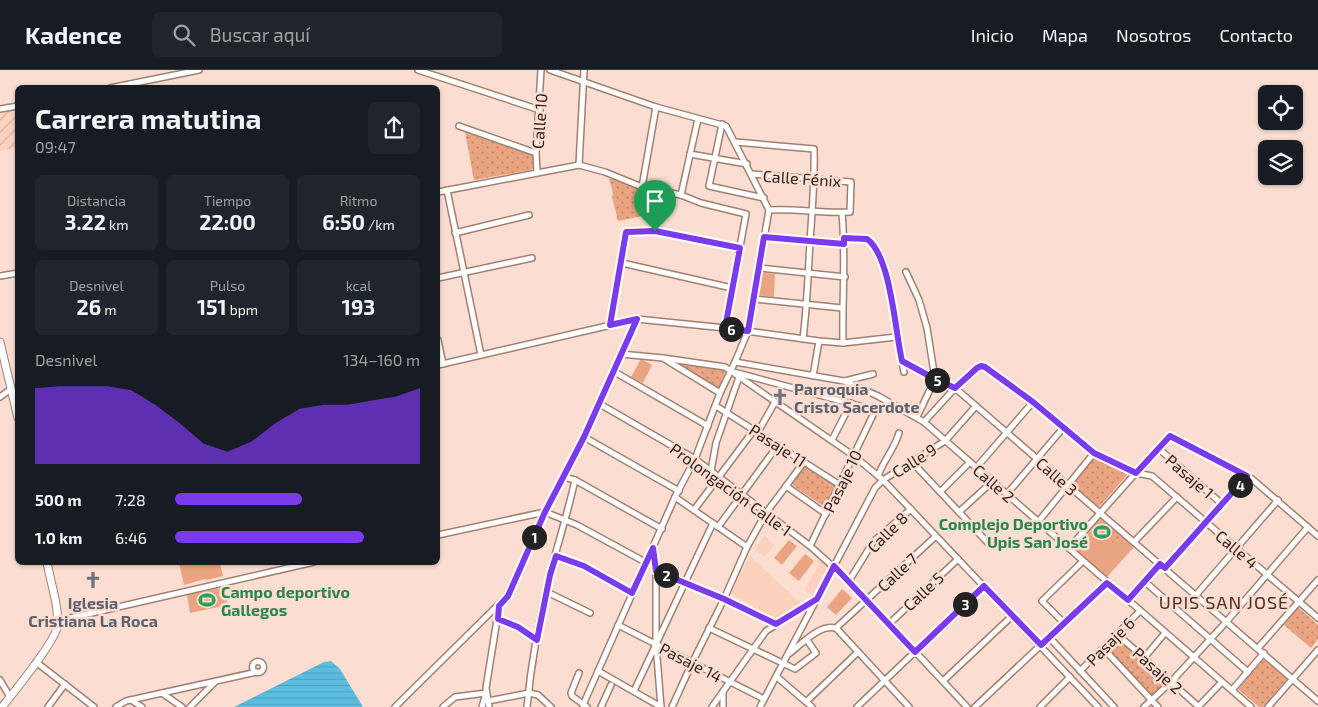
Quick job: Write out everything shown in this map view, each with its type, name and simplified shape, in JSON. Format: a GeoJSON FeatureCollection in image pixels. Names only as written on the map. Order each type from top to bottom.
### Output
{"type":"FeatureCollection","features":[{"type":"Feature","properties":{"kind":"main road"},"geometry":{"type":"LineString","coordinates":[[0,342],[15,406]]}},
{"type":"Feature","properties":{"kind":"main road"},"geometry":{"type":"LineString","coordinates":[[2,707],[55,634],[57,621],[48,565]]}},
{"type":"Feature","properties":{"kind":"street"},"geometry":{"type":"LineString","coordinates":[[125,85],[199,70]]}},
{"type":"Feature","properties":{"kind":"street"},"geometry":{"type":"LineString","coordinates":[[418,70],[540,110]]}},
{"type":"Feature","properties":{"kind":"street","name":"Calle 10"},"geometry":{"type":"LineString","coordinates":[[537,173],[536,153],[542,70]]}},
{"type":"Feature","properties":{"kind":"street"},"geometry":{"type":"LineString","coordinates":[[550,70],[656,107],[724,125],[747,164],[769,210],[748,331],[720,393],[695,459],[675,497],[598,670],[585,706],[571,692],[579,673]]}},
{"type":"Feature","properties":{"kind":"street"},"geometry":{"type":"LineString","coordinates":[[579,165],[584,70]]}},
{"type":"Feature","properties":{"kind":"street"},"geometry":{"type":"LineString","coordinates":[[0,109],[15,106]]}},
{"type":"Feature","properties":{"kind":"street"},"geometry":{"type":"LineString","coordinates":[[642,188],[656,107]]}},
{"type":"Feature","properties":{"kind":"street"},"geometry":{"type":"LineString","coordinates":[[681,195],[698,119]]}},
{"type":"Feature","properties":{"kind":"street"},"geometry":{"type":"LineString","coordinates":[[724,125],[708,186],[764,198]]}},
{"type":"Feature","properties":{"kind":"street"},"geometry":{"type":"LineString","coordinates":[[459,126],[536,153]]}},
{"type":"Feature","properties":{"kind":"street"},"geometry":{"type":"LineString","coordinates":[[735,142],[814,149],[813,212],[803,339]]}},
{"type":"Feature","properties":{"kind":"street","name":"Calle Fénix"},"geometry":{"type":"LineString","coordinates":[[690,154],[747,164]]}},
{"type":"Feature","properties":{"kind":"street"},"geometry":{"type":"LineString","coordinates":[[440,192],[579,165],[605,172],[642,188],[681,195],[701,203],[746,214],[725,328]]}},
{"type":"Feature","properties":{"kind":"street","name":"Calle Fénix"},"geometry":{"type":"LineString","coordinates":[[752,174],[851,182],[850,212],[842,212]]}},
{"type":"Feature","properties":{"kind":"street"},"geometry":{"type":"LineString","coordinates":[[447,190],[481,355]]}},
{"type":"Feature","properties":{"kind":"street"},"geometry":{"type":"LineString","coordinates":[[769,210],[788,209],[813,212],[842,212],[845,278],[842,308],[843,343]]}},
{"type":"Feature","properties":{"kind":"street"},"geometry":{"type":"LineString","coordinates":[[456,233],[529,216]]}},
{"type":"Feature","properties":{"kind":"street"},"geometry":{"type":"LineString","coordinates":[[610,325],[626,232],[655,231],[740,248]]}},
{"type":"Feature","properties":{"kind":"street"},"geometry":{"type":"LineString","coordinates":[[764,237],[810,241],[867,239],[877,249],[881,259],[892,305],[896,337],[904,372]]}},
{"type":"Feature","properties":{"kind":"street"},"geometry":{"type":"LineString","coordinates":[[440,278],[532,258]]}},
{"type":"Feature","properties":{"kind":"street"},"geometry":{"type":"LineString","coordinates":[[622,263],[732,288]]}},
{"type":"Feature","properties":{"kind":"street"},"geometry":{"type":"LineString","coordinates":[[759,268],[845,278]]}},
{"type":"Feature","properties":{"kind":"street"},"geometry":{"type":"LineString","coordinates":[[906,272],[919,300],[927,328],[935,379],[916,417]]}},
{"type":"Feature","properties":{"kind":"street"},"geometry":{"type":"LineString","coordinates":[[0,276],[15,274]]}},
{"type":"Feature","properties":{"kind":"street"},"geometry":{"type":"LineString","coordinates":[[754,298],[842,308]]}},
{"type":"Feature","properties":{"kind":"street"},"geometry":{"type":"LineString","coordinates":[[440,365],[637,319],[843,343],[896,337]]}},
{"type":"Feature","properties":{"kind":"street"},"geometry":{"type":"LineString","coordinates":[[395,707],[508,596],[545,512],[584,437],[637,319]]}},
{"type":"Feature","properties":{"kind":"street"},"geometry":{"type":"LineString","coordinates":[[813,376],[819,341]]}},
{"type":"Feature","properties":{"kind":"street"},"geometry":{"type":"LineString","coordinates":[[621,354],[725,367],[854,456],[884,480],[1098,707]]}},
{"type":"Feature","properties":{"kind":"street"},"geometry":{"type":"LineString","coordinates":[[663,358],[720,393]]}},
{"type":"Feature","properties":{"kind":"street","name":"Calle 3"},"geometry":{"type":"LineString","coordinates":[[902,361],[955,388],[1318,701]]}},
{"type":"Feature","properties":{"kind":"street"},"geometry":{"type":"LineString","coordinates":[[735,362],[844,381],[873,374]]}},
{"type":"Feature","properties":{"kind":"street","name":"Calle 4"},"geometry":{"type":"LineString","coordinates":[[955,388],[981,366],[990,370],[1033,402],[1094,453],[1136,473],[1152,476],[1318,618]]}},
{"type":"Feature","properties":{"kind":"street"},"geometry":{"type":"LineString","coordinates":[[613,371],[708,426]]}},
{"type":"Feature","properties":{"kind":"street"},"geometry":{"type":"LineString","coordinates":[[731,371],[860,406]]}},
{"type":"Feature","properties":{"kind":"street"},"geometry":{"type":"LineString","coordinates":[[711,471],[716,442],[739,377]]}},
{"type":"Feature","properties":{"kind":"street","name":"Calle 2"},"geometry":{"type":"LineString","coordinates":[[844,381],[878,396],[924,422],[1251,707]]}},
{"type":"Feature","properties":{"kind":"street"},"geometry":{"type":"LineString","coordinates":[[924,422],[955,388]]}},
{"type":"Feature","properties":{"kind":"street"},"geometry":{"type":"LineString","coordinates":[[0,397],[11,389]]}},
{"type":"Feature","properties":{"kind":"street"},"geometry":{"type":"LineString","coordinates":[[694,510],[756,431],[775,402]]}},
{"type":"Feature","properties":{"kind":"street"},"geometry":{"type":"LineString","coordinates":[[976,468],[1033,402]]}},
{"type":"Feature","properties":{"kind":"street","name":"Prolongación Calle 1"},"geometry":{"type":"LineString","coordinates":[[598,403],[695,459],[810,546],[849,581],[967,707]]}},
{"type":"Feature","properties":{"kind":"street"},"geometry":{"type":"LineString","coordinates":[[832,440],[851,403]]}},
{"type":"Feature","properties":{"kind":"street","name":"Pasaje 11"},"geometry":{"type":"LineString","coordinates":[[716,406],[840,485]]}},
{"type":"Feature","properties":{"kind":"street","name":"Calle 9"},"geometry":{"type":"LineString","coordinates":[[760,707],[875,488],[884,480],[946,441],[976,406]]}},
{"type":"Feature","properties":{"kind":"street","name":"Pasaje 10"},"geometry":{"type":"LineString","coordinates":[[810,546],[873,415]]}},
{"type":"Feature","properties":{"kind":"street"},"geometry":{"type":"LineString","coordinates":[[1006,494],[1064,427]]}},
{"type":"Feature","properties":{"kind":"street"},"geometry":{"type":"LineString","coordinates":[[878,476],[899,433]]}},
{"type":"Feature","properties":{"kind":"street"},"geometry":{"type":"LineString","coordinates":[[1069,548],[1170,436],[1247,476],[1278,500],[1318,536]]}},
{"type":"Feature","properties":{"kind":"street"},"geometry":{"type":"LineString","coordinates":[[584,437],[679,491]]}},
{"type":"Feature","properties":{"kind":"street"},"geometry":{"type":"LineString","coordinates":[[634,691],[685,583],[716,525],[742,494],[778,445]]}},
{"type":"Feature","properties":{"kind":"street","name":"Pasaje 1"},"geometry":{"type":"LineString","coordinates":[[1158,448],[1222,504]]}},
{"type":"Feature","properties":{"kind":"street"},"geometry":{"type":"LineString","coordinates":[[1038,522],[1094,453]]}},
{"type":"Feature","properties":{"kind":"street"},"geometry":{"type":"LineString","coordinates":[[672,707],[747,547],[766,513],[804,462]]}},
{"type":"Feature","properties":{"kind":"street"},"geometry":{"type":"LineString","coordinates":[[912,462],[989,544]]}},
{"type":"Feature","properties":{"kind":"street"},"geometry":{"type":"LineString","coordinates":[[940,492],[970,462]]}},
{"type":"Feature","properties":{"kind":"street"},"geometry":{"type":"LineString","coordinates":[[1128,600],[1144,581],[1162,566],[1206,522],[1247,476]]}},
{"type":"Feature","properties":{"kind":"street"},"geometry":{"type":"LineString","coordinates":[[563,478],[575,480],[662,529]]}},
{"type":"Feature","properties":{"kind":"street"},"geometry":{"type":"LineString","coordinates":[[527,707],[537,640],[547,592],[575,480]]}},
{"type":"Feature","properties":{"kind":"street"},"geometry":{"type":"LineString","coordinates":[[959,512],[992,482]]}},
{"type":"Feature","properties":{"kind":"street"},"geometry":{"type":"LineString","coordinates":[[786,486],[826,514]]}},
{"type":"Feature","properties":{"kind":"street"},"geometry":{"type":"LineString","coordinates":[[675,497],[747,547]]}},
{"type":"Feature","properties":{"kind":"street"},"geometry":{"type":"LineString","coordinates":[[1134,542],[1177,497]]}},
{"type":"Feature","properties":{"kind":"street"},"geometry":{"type":"LineString","coordinates":[[1196,595],[1278,500]]}},
{"type":"Feature","properties":{"kind":"street","name":"Calle 8"},"geometry":{"type":"LineString","coordinates":[[849,581],[873,542],[910,509]]}},
{"type":"Feature","properties":{"kind":"street"},"geometry":{"type":"LineString","coordinates":[[440,535],[545,512],[577,525],[647,563]]}},
{"type":"Feature","properties":{"kind":"street"},"geometry":{"type":"LineString","coordinates":[[1144,707],[1171,682],[1227,621],[1308,526]]}},
{"type":"Feature","properties":{"kind":"street","name":"Calle 7"},"geometry":{"type":"LineString","coordinates":[[836,628],[936,536]]}},
{"type":"Feature","properties":{"kind":"street"},"geometry":{"type":"LineString","coordinates":[[653,548],[656,571],[656,644],[661,707]]}},
{"type":"Feature","properties":{"kind":"street"},"geometry":{"type":"LineString","coordinates":[[556,556],[584,566],[632,593]]}},
{"type":"Feature","properties":{"kind":"street","name":"Calle 5"},"geometry":{"type":"LineString","coordinates":[[889,624],[958,559]]}},
{"type":"Feature","properties":{"kind":"street"},"geometry":{"type":"LineString","coordinates":[[1064,623],[1042,601],[1083,561]]}},
{"type":"Feature","properties":{"kind":"street"},"geometry":{"type":"LineString","coordinates":[[57,621],[301,565]]}},
{"type":"Feature","properties":{"kind":"street"},"geometry":{"type":"LineString","coordinates":[[656,571],[724,599],[776,624]]}},
{"type":"Feature","properties":{"kind":"street"},"geometry":{"type":"LineString","coordinates":[[1258,648],[1318,580]]}},
{"type":"Feature","properties":{"kind":"street"},"geometry":{"type":"LineString","coordinates":[[1144,581],[1248,672]]}},
{"type":"Feature","properties":{"kind":"street"},"geometry":{"type":"LineString","coordinates":[[975,707],[1107,583]]}},
{"type":"Feature","properties":{"kind":"street"},"geometry":{"type":"LineString","coordinates":[[857,707],[984,586]]}},
{"type":"Feature","properties":{"kind":"street"},"geometry":{"type":"LineString","coordinates":[[547,592],[590,612]]}},
{"type":"Feature","properties":{"kind":"street"},"geometry":{"type":"LineString","coordinates":[[712,707],[766,631],[817,599]]}},
{"type":"Feature","properties":{"kind":"street"},"geometry":{"type":"LineString","coordinates":[[482,707],[486,693],[499,606]]}},
{"type":"Feature","properties":{"kind":"street","name":"Pasaje 6"},"geometry":{"type":"LineString","coordinates":[[1080,671],[1140,611]]}},
{"type":"Feature","properties":{"kind":"street"},"geometry":{"type":"LineString","coordinates":[[943,681],[1012,616]]}},
{"type":"Feature","properties":{"kind":"street"},"geometry":{"type":"LineString","coordinates":[[498,619],[518,627],[537,640]]}},
{"type":"Feature","properties":{"kind":"street","name":"Pasaje 14"},"geometry":{"type":"LineString","coordinates":[[618,625],[764,699]]}},
{"type":"Feature","properties":{"kind":"street"},"geometry":{"type":"LineString","coordinates":[[710,628],[796,669],[816,653],[807,640]]}},
{"type":"Feature","properties":{"kind":"street"},"geometry":{"type":"LineString","coordinates":[[788,655],[825,628],[836,628],[909,707]]}},
{"type":"Feature","properties":{"kind":"street"},"geometry":{"type":"LineString","coordinates":[[1144,658],[1165,633]]}},
{"type":"Feature","properties":{"kind":"street","name":"Pasaje 2"},"geometry":{"type":"LineString","coordinates":[[1117,634],[1199,707]]}},
{"type":"Feature","properties":{"kind":"street"},"geometry":{"type":"LineString","coordinates":[[1049,637],[1114,707]]}},
{"type":"Feature","properties":{"kind":"street"},"geometry":{"type":"LineString","coordinates":[[1103,648],[1158,707]]}},
{"type":"Feature","properties":{"kind":"street"},"geometry":{"type":"LineString","coordinates":[[1268,707],[1318,650]]}},
{"type":"Feature","properties":{"kind":"street"},"geometry":{"type":"LineString","coordinates":[[807,701],[858,652]]}},
{"type":"Feature","properties":{"kind":"street"},"geometry":{"type":"LineString","coordinates":[[1232,690],[1264,654]]}},
{"type":"Feature","properties":{"kind":"street"},"geometry":{"type":"LineString","coordinates":[[36,662],[94,707]]}},
{"type":"Feature","properties":{"kind":"street"},"geometry":{"type":"LineString","coordinates":[[598,670],[661,707]]}},
{"type":"Feature","properties":{"kind":"street"},"geometry":{"type":"LineString","coordinates":[[116,707],[126,701],[256,672]]}},
{"type":"Feature","properties":{"kind":"street"},"geometry":{"type":"LineString","coordinates":[[777,677],[812,707]]}},
{"type":"Feature","properties":{"kind":"street"},"geometry":{"type":"LineString","coordinates":[[1040,707],[1070,677]]}},
{"type":"Feature","properties":{"kind":"street"},"geometry":{"type":"LineString","coordinates":[[0,680],[10,697]]}},
{"type":"Feature","properties":{"kind":"street"},"geometry":{"type":"LineString","coordinates":[[190,707],[215,681]]}},
{"type":"Feature","properties":{"kind":"street"},"geometry":{"type":"LineString","coordinates":[[1199,707],[1222,682]]}},
{"type":"Feature","properties":{"kind":"street"},"geometry":{"type":"LineString","coordinates":[[48,707],[65,684]]}},
{"type":"Feature","properties":{"kind":"street"},"geometry":{"type":"LineString","coordinates":[[601,707],[611,685]]}},
{"type":"Feature","properties":{"kind":"street"},"geometry":{"type":"LineString","coordinates":[[723,691],[723,707]]}},
{"type":"Feature","properties":{"kind":"street"},"geometry":{"type":"LineString","coordinates":[[162,693],[182,707]]}},
{"type":"Feature","properties":{"kind":"street"},"geometry":{"type":"LineString","coordinates":[[486,693],[489,707]]}},
{"type":"Feature","properties":{"kind":"street"},"geometry":{"type":"LineString","coordinates":[[443,707],[456,697],[486,693]]}},
{"type":"Feature","properties":{"kind":"street"},"geometry":{"type":"LineString","coordinates":[[488,701],[529,693],[538,695],[551,707]]}},
{"type":"Feature","properties":{"kind":"street"},"geometry":{"type":"LineString","coordinates":[[131,700],[142,707]]}},
{"type":"Feature","properties":{"kind":"shaded area"},"geometry":{"type":"Polygon","coordinates":[[[15,108],[15,148],[0,151],[0,111],[15,108]]]}},
{"type":"Feature","properties":{"kind":"shaded area"},"geometry":{"type":"Polygon","coordinates":[[[465,132],[532,153],[534,156],[533,168],[531,170],[474,180],[465,132]]]}},
{"type":"Feature","properties":{"kind":"shaded area"},"geometry":{"type":"Polygon","coordinates":[[[609,179],[618,179],[654,198],[658,207],[652,214],[618,221],[609,179]]]}},
{"type":"Feature","properties":{"kind":"shaded area"},"geometry":{"type":"Polygon","coordinates":[[[759,272],[775,274],[774,297],[757,295],[759,272]]]}},
{"type":"Feature","properties":{"kind":"shaded area"},"geometry":{"type":"Polygon","coordinates":[[[641,359],[652,365],[643,383],[631,377],[641,359]]]}},
{"type":"Feature","properties":{"kind":"shaded area"},"geometry":{"type":"Polygon","coordinates":[[[678,364],[723,369],[725,372],[718,389],[678,364]]]}},
{"type":"Feature","properties":{"kind":"shaded area"},"geometry":{"type":"Polygon","coordinates":[[[1095,457],[1129,473],[1099,507],[1072,484],[1095,457]]]}},
{"type":"Feature","properties":{"kind":"shaded area"},"geometry":{"type":"Polygon","coordinates":[[[805,467],[836,486],[826,508],[791,484],[805,467]]]}},
{"type":"Feature","properties":{"kind":"shaded area","name":"Complejo Deportivo Upis San José"},"geometry":{"type":"Polygon","coordinates":[[[1100,516],[1134,547],[1106,578],[1073,547],[1100,516]]]}},
{"type":"Feature","properties":{"kind":"shaded area"},"geometry":{"type":"Polygon","coordinates":[[[1104,522],[1119,537],[1113,543],[1098,528],[1104,522]]]}},
{"type":"Feature","properties":{"kind":"shaded area"},"geometry":{"type":"Polygon","coordinates":[[[765,536],[775,545],[765,557],[754,550],[765,536]]]}},
{"type":"Feature","properties":{"kind":"shaded area"},"geometry":{"type":"Polygon","coordinates":[[[789,540],[797,546],[782,565],[774,558],[789,540]]]}},
{"type":"Feature","properties":{"kind":"shaded area"},"geometry":{"type":"Polygon","coordinates":[[[805,554],[814,561],[799,581],[789,573],[805,554]]]}},
{"type":"Feature","properties":{"kind":"shaded area"},"geometry":{"type":"Polygon","coordinates":[[[750,556],[803,605],[777,623],[731,593],[750,556]]]}},
{"type":"Feature","properties":{"kind":"shaded area"},"geometry":{"type":"Polygon","coordinates":[[[819,558],[829,566],[812,595],[805,590],[819,564],[817,561],[819,558]]]}},
{"type":"Feature","properties":{"kind":"shaded area"},"geometry":{"type":"Polygon","coordinates":[[[179,565],[220,565],[223,576],[184,585],[179,565]]]}},
{"type":"Feature","properties":{"kind":"shaded area","name":"Campo deportivo Gallegos"},"geometry":{"type":"Polygon","coordinates":[[[224,587],[228,605],[190,613],[187,595],[224,587]]]}},
{"type":"Feature","properties":{"kind":"shaded area"},"geometry":{"type":"Polygon","coordinates":[[[842,589],[852,598],[836,615],[827,607],[842,589]]]}},
{"type":"Feature","properties":{"kind":"shaded area"},"geometry":{"type":"Polygon","coordinates":[[[1298,607],[1318,625],[1318,639],[1311,648],[1284,625],[1298,607]]]}},
{"type":"Feature","properties":{"kind":"shaded area"},"geometry":{"type":"Polygon","coordinates":[[[1117,637],[1167,681],[1152,696],[1105,648],[1117,637]]]}},
{"type":"Feature","properties":{"kind":"shaded area"},"geometry":{"type":"Polygon","coordinates":[[[1264,659],[1287,679],[1263,707],[1259,707],[1238,689],[1264,659]]]}},
{"type":"Feature","properties":{"kind":"water"},"geometry":{"type":"Polygon","coordinates":[[[331,661],[340,669],[363,707],[234,707],[324,662],[331,661]]]}},
{"type":"Feature","properties":{"kind":"place","name":"Parroquia Cristo Sacerdote"},"geometry":{"type":"Point","coordinates":[780,397]}},
{"type":"Feature","properties":{"kind":"place","name":"Complejo Deportivo Upis San José"},"geometry":{"type":"Point","coordinates":[1102,532]}},
{"type":"Feature","properties":{"kind":"place","name":"Iglesia Cristiana La Roca"},"geometry":{"type":"Point","coordinates":[93,580]}},
{"type":"Feature","properties":{"kind":"place","name":"Campo deportivo Gallegos"},"geometry":{"type":"Point","coordinates":[207,600]}},
{"type":"Feature","properties":{"kind":"district","name":"UPIS SAN JOSÉ"},"geometry":{"type":"Point","coordinates":[1224,602]}},
{"type":"Feature","properties":{"kind":"route"},"geometry":{"type":"LineString","coordinates":[[655,231],[740,248],[725,328],[748,331],[764,237],[844,244],[844,238],[867,239],[877,249],[881,259],[902,361],[955,388],[977,368],[985,367],[1033,402],[1094,453],[1136,473],[1170,436],[1247,476],[1165,568],[1160,564],[1128,600],[1107,583],[1041,645],[984,586],[915,652],[834,566],[817,599],[776,624],[724,599],[656,571],[653,548],[632,593],[584,566],[556,556],[550,575],[537,640],[518,627],[498,619],[499,606],[508,596],[545,512],[584,437],[637,319],[610,325],[626,232],[655,231]]}}]}
